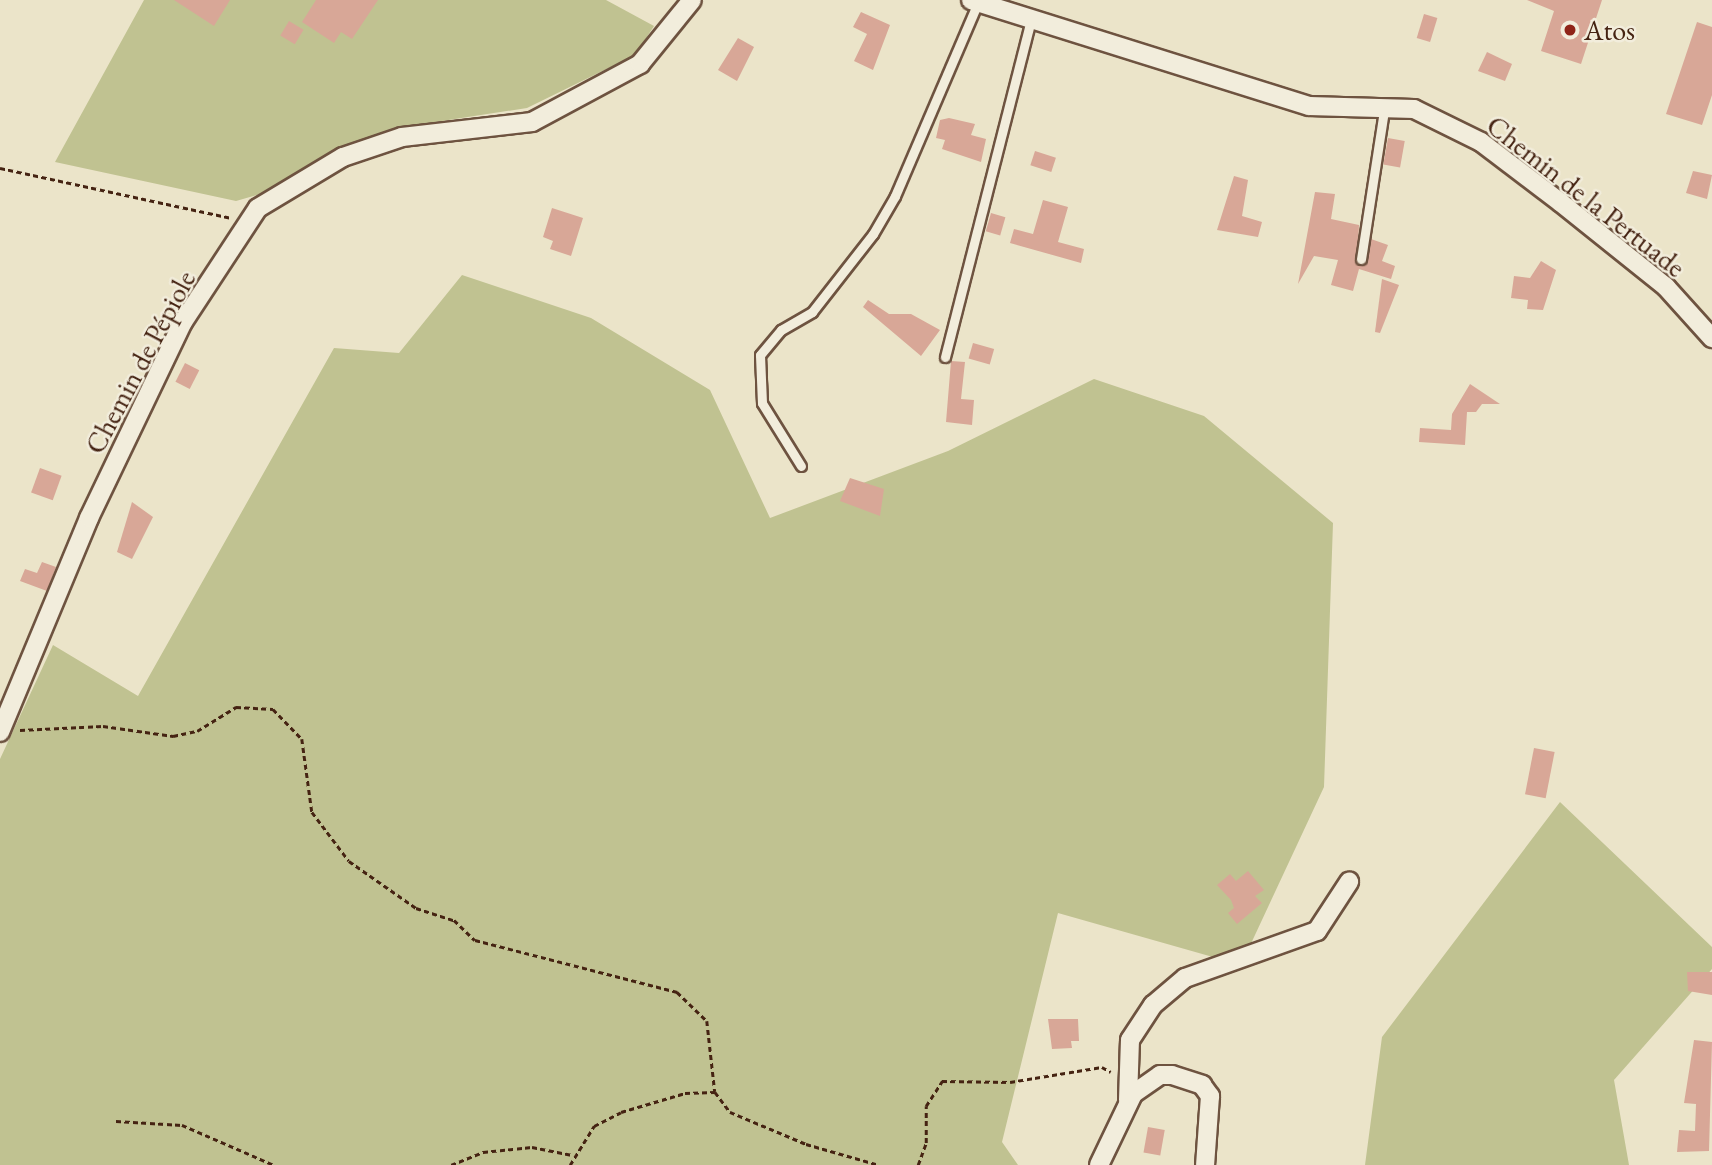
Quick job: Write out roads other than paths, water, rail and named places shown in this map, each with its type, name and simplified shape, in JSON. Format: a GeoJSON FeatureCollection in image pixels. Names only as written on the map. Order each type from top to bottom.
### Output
{"type":"FeatureCollection","features":[{"type":"Feature","properties":{"kind":"street","name":"Chemin de Pépiole"},"geometry":{"type":"LineString","coordinates":[[1,730],[89,518],[183,321],[258,208],[301,178],[343,157],[402,137],[532,122],[640,64],[692,0]]}},
{"type":"Feature","properties":{"kind":"street","name":"Chemin de la Pertuade"},"geometry":{"type":"LineString","coordinates":[[974,1],[1309,106],[1384,111],[1413,109],[1481,142],[1666,287],[1712,338]]}},
{"type":"Feature","properties":{"kind":"street"},"geometry":{"type":"LineString","coordinates":[[1099,1165],[1128,1100],[1130,1040],[1153,1005],[1185,978],[1317,931],[1349,882]]}},
{"type":"Feature","properties":{"kind":"street"},"geometry":{"type":"LineString","coordinates":[[1128,1100],[1160,1075],[1202,1085],[1212,1107],[1205,1165]]}},
{"type":"Feature","properties":{"kind":"lane"},"geometry":{"type":"LineString","coordinates":[[801,466],[762,403],[760,355],[781,330],[812,312],[873,234],[906,171],[974,1]]}},
{"type":"Feature","properties":{"kind":"lane"},"geometry":{"type":"LineString","coordinates":[[945,357],[1031,20]]}},
{"type":"Feature","properties":{"kind":"lane"},"geometry":{"type":"LineString","coordinates":[[1360,259],[1384,111]]}},
{"type":"Feature","properties":{"kind":"place","name":"Atos"},"geometry":{"type":"Point","coordinates":[1570,30]}}]}
